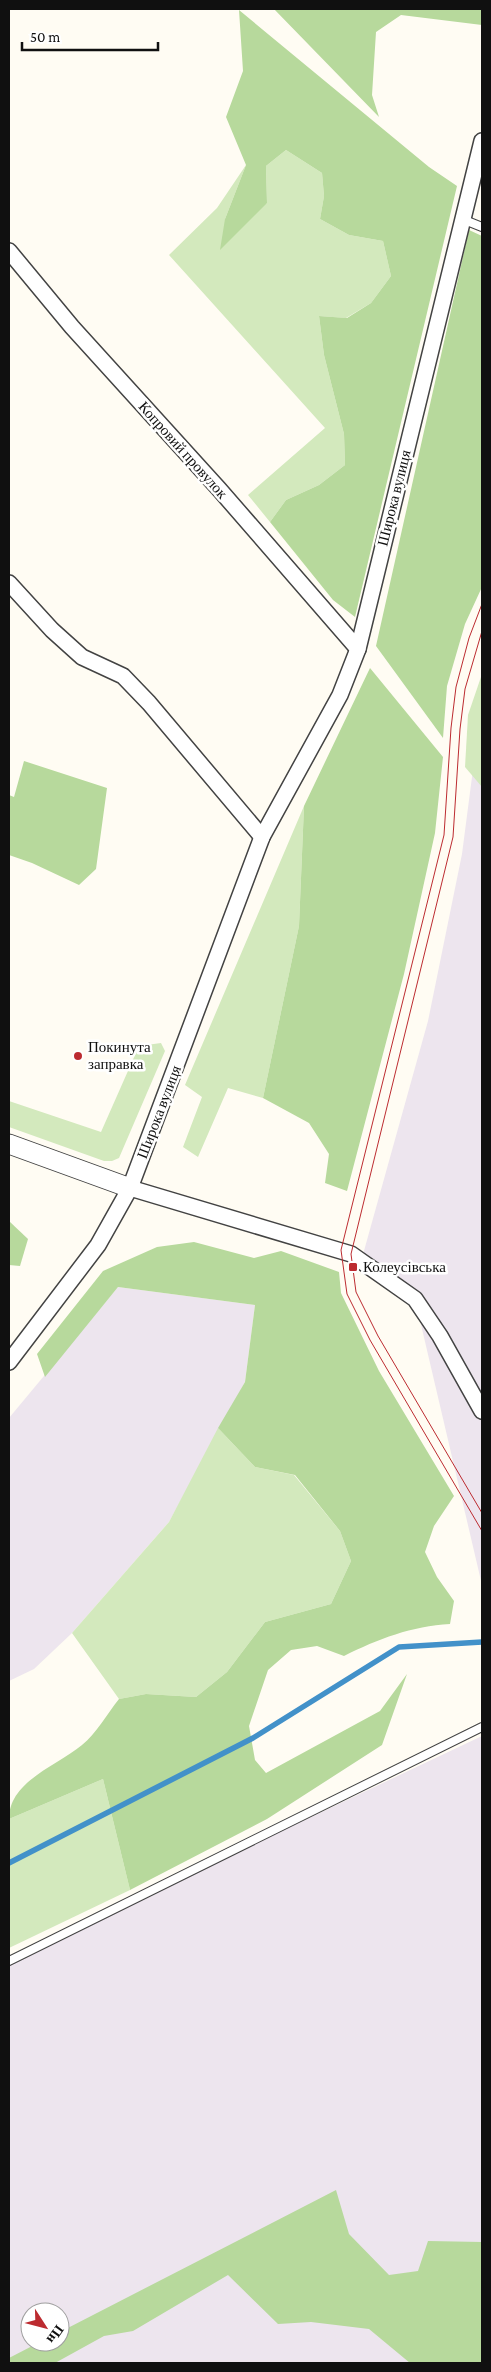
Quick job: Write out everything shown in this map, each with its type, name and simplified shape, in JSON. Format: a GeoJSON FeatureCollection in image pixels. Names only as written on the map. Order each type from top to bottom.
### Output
{"type":"FeatureCollection","features":[{"type":"Feature","properties":{"kind":"street","name":"Широка вулиця"},"geometry":{"type":"LineString","coordinates":[[9,1362],[98,1245],[130,1188],[262,837],[340,695],[358,649],[482,141]]}},
{"type":"Feature","properties":{"kind":"street","name":"Копровий провулок"},"geometry":{"type":"LineString","coordinates":[[9,251],[72,327],[219,489],[358,649]]}},
{"type":"Feature","properties":{"kind":"street"},"geometry":{"type":"LineString","coordinates":[[9,583],[52,630],[82,658],[123,676],[150,703],[262,837]]}},
{"type":"Feature","properties":{"kind":"street"},"geometry":{"type":"LineString","coordinates":[[9,1144],[130,1188],[351,1254],[416,1299],[440,1336],[482,1411]]}},
{"type":"Feature","properties":{"kind":"lane"},"geometry":{"type":"LineString","coordinates":[[462,219],[482,227]]}},
{"type":"Feature","properties":{"kind":"lane"},"geometry":{"type":"LineString","coordinates":[[9,1961],[482,1727]]}},
{"type":"Feature","properties":{"kind":"shaded area"},"geometry":{"type":"Polygon","coordinates":[[[482,700],[482,1585],[415,1299],[362,1258],[428,1021],[462,854],[482,700]]]}},
{"type":"Feature","properties":{"kind":"shaded area"},"geometry":{"type":"Polygon","coordinates":[[[118,1287],[255,1305],[245,1382],[169,1522],[72,1633],[34,1669],[9,1681],[9,1418],[118,1287]]]}},
{"type":"Feature","properties":{"kind":"shaded area"},"geometry":{"type":"Polygon","coordinates":[[[482,1736],[482,2363],[9,2363],[9,1960],[482,1736]]]}},
{"type":"Feature","properties":{"kind":"green space"},"geometry":{"type":"Polygon","coordinates":[[[274,9],[482,9],[482,25],[401,15],[376,32],[372,95],[379,117],[274,9]]]}},
{"type":"Feature","properties":{"kind":"green space"},"geometry":{"type":"Polygon","coordinates":[[[239,10],[429,167],[457,186],[355,617],[333,600],[270,522],[286,500],[319,485],[345,465],[344,434],[324,355],[319,316],[347,318],[371,303],[391,276],[383,241],[349,235],[320,219],[324,196],[322,173],[286,150],[266,166],[267,203],[220,250],[225,219],[246,165],[226,117],[243,71],[239,10]]]}},
{"type":"Feature","properties":{"kind":"green space"},"geometry":{"type":"Polygon","coordinates":[[[286,150],[322,173],[324,196],[320,219],[349,235],[383,241],[391,276],[371,303],[346,318],[319,316],[324,355],[344,434],[345,465],[319,485],[286,500],[270,522],[248,495],[325,428],[169,255],[217,208],[246,165],[225,219],[267,203],[266,166],[286,150]]]}},
{"type":"Feature","properties":{"kind":"green space"},"geometry":{"type":"Polygon","coordinates":[[[469,230],[482,236],[482,587],[465,624],[447,686],[443,738],[376,646],[469,230]]]}},
{"type":"Feature","properties":{"kind":"green space"},"geometry":{"type":"Polygon","coordinates":[[[370,668],[443,757],[435,833],[404,974],[347,1191],[325,1183],[329,1154],[309,1123],[263,1098],[299,926],[304,806],[370,668]]]}},
{"type":"Feature","properties":{"kind":"green space"},"geometry":{"type":"Polygon","coordinates":[[[482,674],[482,787],[465,767],[468,715],[482,674]]]}},
{"type":"Feature","properties":{"kind":"green space"},"geometry":{"type":"Polygon","coordinates":[[[24,761],[107,788],[96,869],[79,885],[32,863],[9,855],[9,795],[14,797],[24,761]]]}},
{"type":"Feature","properties":{"kind":"green space"},"geometry":{"type":"Polygon","coordinates":[[[304,806],[299,926],[263,1098],[228,1088],[198,1157],[183,1147],[202,1097],[185,1085],[304,806]]]}},
{"type":"Feature","properties":{"kind":"green space"},"geometry":{"type":"Polygon","coordinates":[[[161,1043],[165,1051],[119,1158],[112,1161],[104,1161],[9,1127],[9,1101],[101,1132],[139,1046],[161,1043]]]}},
{"type":"Feature","properties":{"kind":"green space"},"geometry":{"type":"Polygon","coordinates":[[[9,1221],[28,1239],[20,1266],[9,1265],[9,1221]]]}},
{"type":"Feature","properties":{"kind":"green space"},"geometry":{"type":"Polygon","coordinates":[[[194,1242],[254,1258],[281,1251],[339,1272],[341,1293],[379,1371],[454,1496],[434,1526],[425,1552],[437,1577],[454,1601],[450,1624],[422,1627],[396,1634],[344,1656],[317,1646],[291,1650],[268,1670],[249,1726],[255,1760],[266,1773],[380,1711],[407,1674],[382,1745],[267,1819],[130,1890],[103,1779],[9,1819],[11,1806],[17,1794],[36,1776],[82,1745],[97,1730],[119,1699],[146,1694],[196,1697],[227,1672],[265,1622],[331,1604],[351,1561],[340,1531],[295,1475],[255,1467],[218,1428],[245,1382],[255,1305],[118,1287],[45,1377],[37,1354],[103,1271],[157,1247],[194,1242]]]}},
{"type":"Feature","properties":{"kind":"green space"},"geometry":{"type":"Polygon","coordinates":[[[218,1428],[255,1467],[294,1475],[340,1531],[351,1561],[331,1604],[265,1622],[227,1672],[196,1697],[146,1694],[119,1699],[72,1633],[169,1522],[218,1428]]]}},
{"type":"Feature","properties":{"kind":"green space"},"geometry":{"type":"Polygon","coordinates":[[[103,1779],[130,1890],[9,1948],[9,1819],[103,1779]]]}},
{"type":"Feature","properties":{"kind":"green space"},"geometry":{"type":"Polygon","coordinates":[[[336,2190],[349,2234],[389,2275],[418,2271],[428,2241],[482,2242],[482,2363],[410,2363],[369,2329],[311,2322],[278,2324],[228,2275],[133,2331],[104,2336],[55,2363],[9,2363],[9,2358],[21,2352],[70,2352],[70,2327],[336,2190]]]}},
{"type":"Feature","properties":{"kind":"waterway"},"geometry":{"type":"LineString","coordinates":[[9,1863],[253,1738],[399,1647],[482,1642]]}},
{"type":"Feature","properties":{"kind":"tram line"},"geometry":{"type":"LineString","coordinates":[[482,604],[469,638],[456,687],[451,728],[444,835],[341,1250],[347,1294],[370,1340],[482,1531]]}},
{"type":"Feature","properties":{"kind":"tram line"},"geometry":{"type":"LineString","coordinates":[[482,631],[465,689],[460,729],[453,837],[351,1254],[356,1292],[378,1336],[482,1513]]}},
{"type":"Feature","properties":{"kind":"place","name":"Покинута заправка"},"geometry":{"type":"Point","coordinates":[78,1056]}},
{"type":"Feature","properties":{"kind":"place","name":"Колеусівська"},"geometry":{"type":"Point","coordinates":[353,1267]}}]}
